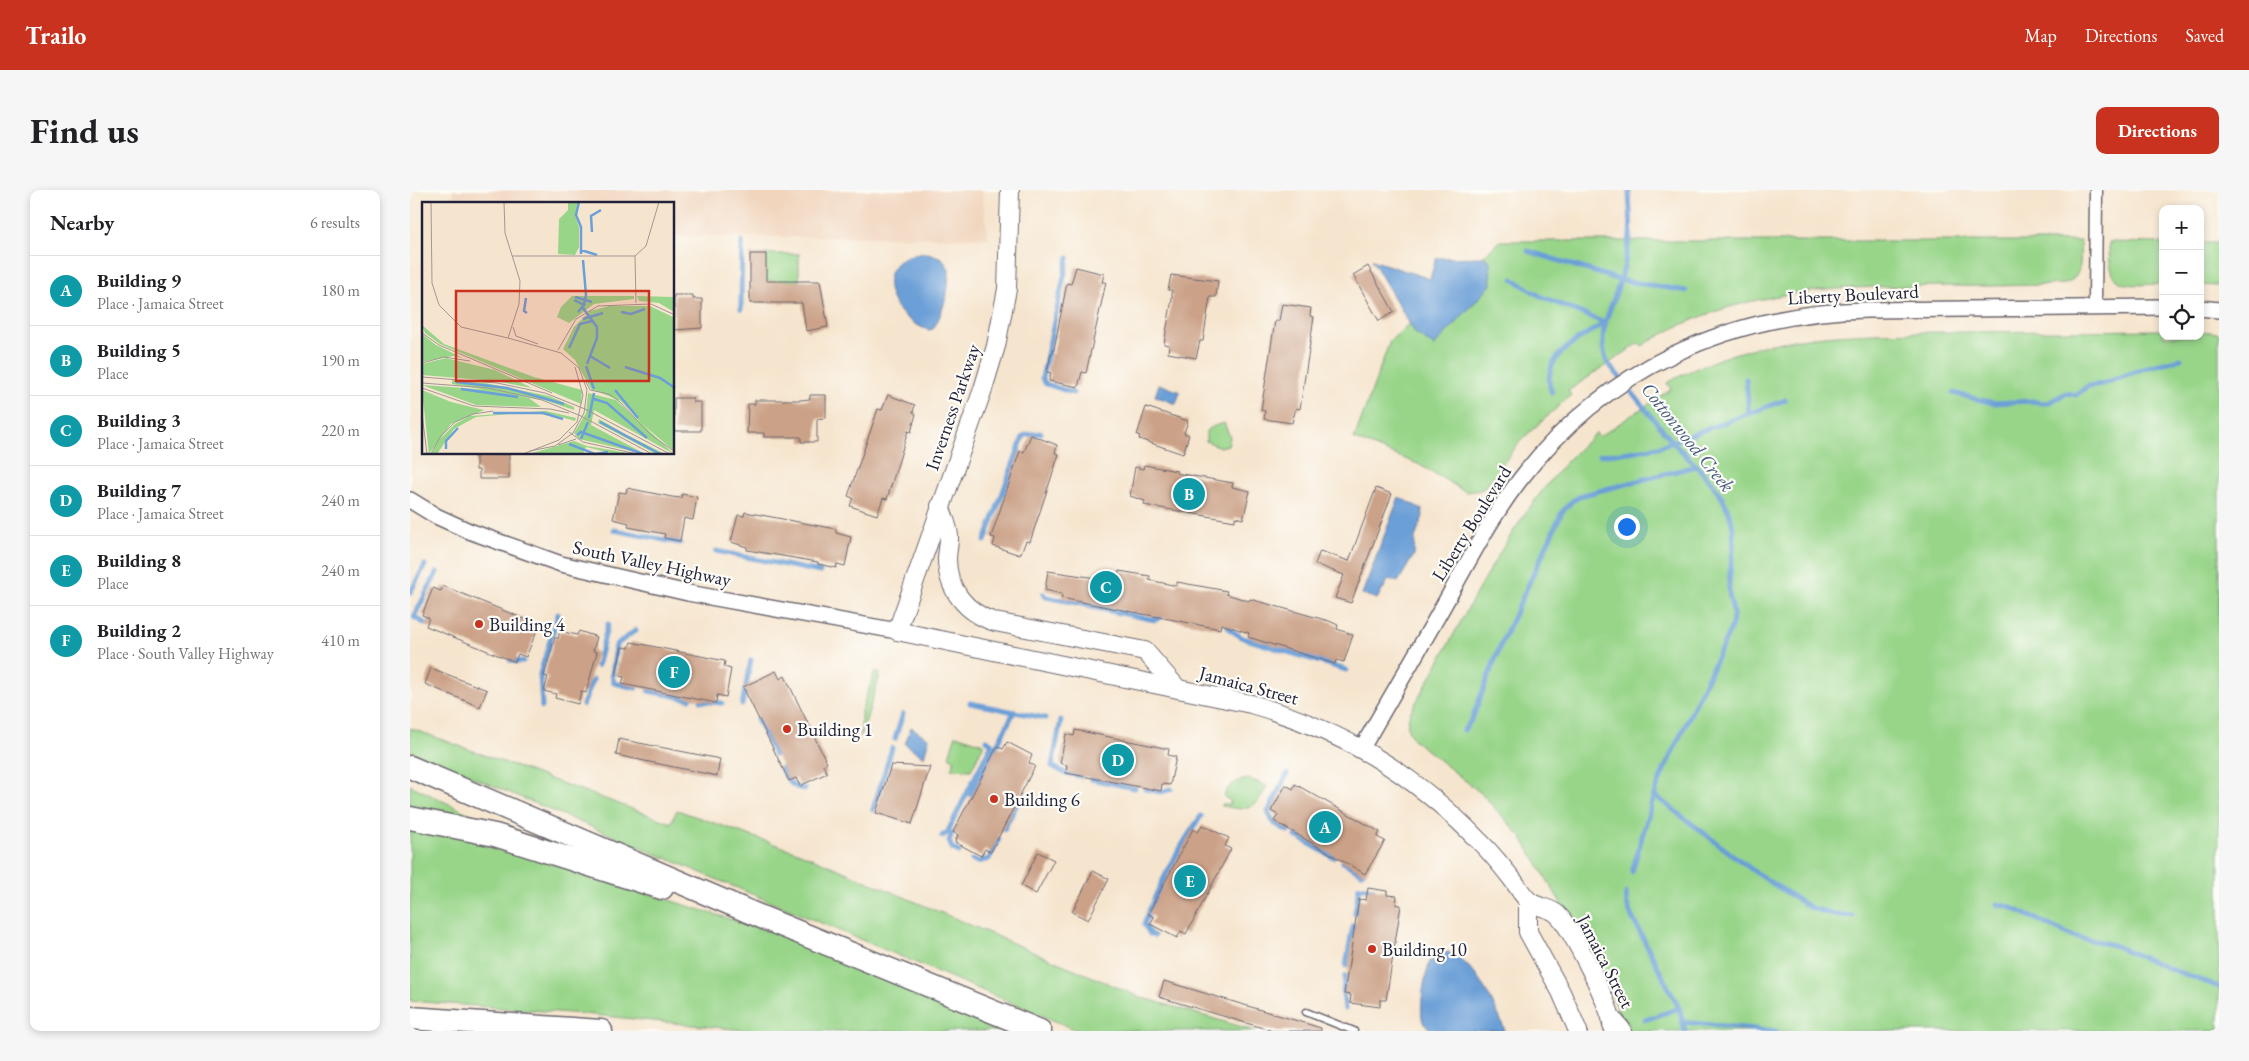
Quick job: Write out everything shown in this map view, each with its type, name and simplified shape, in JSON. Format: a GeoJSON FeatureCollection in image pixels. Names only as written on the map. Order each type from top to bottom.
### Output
{"type":"FeatureCollection","features":[{"type":"Feature","properties":{"kind":"highway"},"geometry":{"type":"LineString","coordinates":[[410,767],[759,916],[1040,1031]]}},
{"type":"Feature","properties":{"kind":"highway"},"geometry":{"type":"LineString","coordinates":[[410,818],[495,835],[759,916]]}},
{"type":"Feature","properties":{"kind":"highway"},"geometry":{"type":"LineString","coordinates":[[410,1018],[601,1031]]}},
{"type":"Feature","properties":{"kind":"main road","name":"Inverness Parkway"},"geometry":{"type":"LineString","coordinates":[[897,631],[983,389],[1001,325],[1008,280],[1010,190]]}},
{"type":"Feature","properties":{"kind":"main road"},"geometry":{"type":"LineString","coordinates":[[940,506],[950,539],[947,561],[950,579],[958,596],[972,611],[995,622],[1145,651],[1178,689]]}},
{"type":"Feature","properties":{"kind":"main road","name":"Jamaica Street"},"geometry":{"type":"LineString","coordinates":[[897,631],[1178,689],[1274,711],[1329,732],[1362,748],[1404,774],[1441,804],[1486,848],[1528,901],[1558,914],[1595,979],[1616,1029]]}},
{"type":"Feature","properties":{"kind":"main road"},"geometry":{"type":"LineString","coordinates":[[1528,901],[1528,932],[1559,987],[1578,1031]]}},
{"type":"Feature","properties":{"kind":"street"},"geometry":{"type":"LineString","coordinates":[[2095,307],[2096,190]]}},
{"type":"Feature","properties":{"kind":"street","name":"Liberty Boulevard"},"geometry":{"type":"LineString","coordinates":[[1362,748],[1498,509],[1538,457],[1583,414],[1618,387],[1654,364],[1681,350],[1716,336],[1765,321],[1799,315],[1867,310],[2159,307]]}},
{"type":"Feature","properties":{"kind":"street"},"geometry":{"type":"LineString","coordinates":[[2204,308],[2219,310]]}},
{"type":"Feature","properties":{"kind":"street","name":"South Valley Highway"},"geometry":{"type":"LineString","coordinates":[[410,500],[442,519],[469,531],[506,546],[567,566],[688,593],[897,631]]}},
{"type":"Feature","properties":{"kind":"lane"},"geometry":{"type":"LineString","coordinates":[[1306,1012],[1354,1031]]}},
{"type":"Feature","properties":{"kind":"shaded area"},"geometry":{"type":"Polygon","coordinates":[[[453,190],[982,190],[988,238],[675,236],[675,202],[452,202],[453,190]]]}},
{"type":"Feature","properties":{"kind":"green space"},"geometry":{"type":"Polygon","coordinates":[[[1500,241],[2080,241],[2080,266],[2071,281],[2065,284],[1902,286],[1812,291],[1768,298],[1725,308],[1683,324],[1642,346],[1639,343],[1568,391],[1571,395],[1522,439],[1486,486],[1481,490],[1466,492],[1418,464],[1354,439],[1390,341],[1500,241]]]}},
{"type":"Feature","properties":{"kind":"green space"},"geometry":{"type":"Polygon","coordinates":[[[2109,242],[2159,243],[2159,284],[2136,285],[2120,282],[2111,269],[2109,242]]]}},
{"type":"Feature","properties":{"kind":"green space"},"geometry":{"type":"Polygon","coordinates":[[[2204,243],[2219,243],[2219,286],[2204,285],[2204,243]]]}},
{"type":"Feature","properties":{"kind":"green space"},"geometry":{"type":"Polygon","coordinates":[[[766,254],[799,254],[799,281],[766,281],[766,254]]]}},
{"type":"Feature","properties":{"kind":"green space"},"geometry":{"type":"Polygon","coordinates":[[[2159,330],[2159,340],[2204,340],[2204,331],[2219,333],[2219,1031],[1626,1031],[1611,992],[1597,963],[1522,838],[1482,794],[1414,740],[1409,733],[1408,726],[1411,711],[1493,564],[1515,529],[1539,495],[1566,463],[1596,433],[1599,437],[1671,389],[1667,383],[1703,365],[1739,352],[1775,343],[1847,334],[2159,330]]]}},
{"type":"Feature","properties":{"kind":"green space"},"geometry":{"type":"Polygon","coordinates":[[[1224,423],[1230,437],[1228,445],[1220,447],[1206,441],[1206,431],[1224,423]]]}},
{"type":"Feature","properties":{"kind":"green space"},"geometry":{"type":"Polygon","coordinates":[[[875,671],[880,674],[861,737],[861,712],[875,671]]]}},
{"type":"Feature","properties":{"kind":"green space"},"geometry":{"type":"Polygon","coordinates":[[[410,728],[671,823],[677,810],[800,853],[1140,997],[1256,1031],[1079,1031],[410,751],[410,728]]]}},
{"type":"Feature","properties":{"kind":"green space"},"geometry":{"type":"Polygon","coordinates":[[[956,735],[984,744],[971,770],[951,769],[955,760],[949,756],[956,735]]]}},
{"type":"Feature","properties":{"kind":"green space"},"geometry":{"type":"Polygon","coordinates":[[[1250,779],[1267,786],[1254,805],[1244,808],[1222,806],[1222,804],[1230,804],[1230,800],[1224,797],[1230,786],[1250,779]]]}},
{"type":"Feature","properties":{"kind":"green space"},"geometry":{"type":"Polygon","coordinates":[[[410,785],[478,818],[410,806],[410,785]]]}},
{"type":"Feature","properties":{"kind":"green space"},"geometry":{"type":"Polygon","coordinates":[[[410,826],[460,835],[778,934],[1008,1031],[753,1031],[584,1014],[410,1001],[410,826]]]}},
{"type":"Feature","properties":{"kind":"water"},"geometry":{"type":"Polygon","coordinates":[[[928,253],[942,258],[949,269],[947,292],[943,308],[933,329],[929,330],[913,323],[901,312],[892,299],[889,286],[890,274],[897,263],[909,256],[928,253]]]}},
{"type":"Feature","properties":{"kind":"water"},"geometry":{"type":"Polygon","coordinates":[[[1484,257],[1490,263],[1491,285],[1434,346],[1415,333],[1372,260],[1430,279],[1436,258],[1484,257]]]}},
{"type":"Feature","properties":{"kind":"water"},"geometry":{"type":"Polygon","coordinates":[[[1159,384],[1180,392],[1176,404],[1155,396],[1159,384]]]}},
{"type":"Feature","properties":{"kind":"water"},"geometry":{"type":"Polygon","coordinates":[[[1399,497],[1422,509],[1423,516],[1415,538],[1414,555],[1398,582],[1389,579],[1377,599],[1362,594],[1399,497]]]}},
{"type":"Feature","properties":{"kind":"water"},"geometry":{"type":"Polygon","coordinates":[[[911,727],[929,739],[924,757],[905,744],[911,727]]]}},
{"type":"Feature","properties":{"kind":"water"},"geometry":{"type":"Polygon","coordinates":[[[1440,951],[1451,953],[1462,960],[1471,970],[1488,995],[1505,1031],[1436,1031],[1424,1024],[1421,1007],[1425,978],[1433,954],[1440,951]]]}},
{"type":"Feature","properties":{"kind":"building"},"geometry":{"type":"Polygon","coordinates":[[[750,254],[766,254],[766,281],[820,281],[828,327],[806,331],[802,303],[750,303],[750,254]]]}},
{"type":"Feature","properties":{"kind":"building"},"geometry":{"type":"Polygon","coordinates":[[[1368,266],[1394,312],[1379,321],[1353,275],[1368,266]]]}},
{"type":"Feature","properties":{"kind":"building"},"geometry":{"type":"Polygon","coordinates":[[[1076,267],[1104,274],[1102,282],[1106,282],[1086,373],[1082,372],[1078,387],[1049,381],[1051,373],[1047,372],[1051,353],[1053,354],[1067,283],[1071,284],[1076,267]]]}},
{"type":"Feature","properties":{"kind":"building"},"geometry":{"type":"Polygon","coordinates":[[[1171,275],[1218,281],[1216,297],[1210,297],[1203,341],[1200,341],[1196,358],[1168,353],[1169,345],[1164,344],[1172,299],[1172,290],[1168,290],[1171,275]]]}},
{"type":"Feature","properties":{"kind":"building"},"geometry":{"type":"Polygon","coordinates":[[[675,295],[693,295],[693,299],[702,299],[702,328],[675,330],[675,295]]]}},
{"type":"Feature","properties":{"kind":"building"},"geometry":{"type":"Polygon","coordinates":[[[1282,304],[1311,308],[1310,316],[1314,317],[1300,409],[1296,408],[1292,423],[1264,419],[1265,411],[1261,410],[1275,321],[1279,321],[1282,304]]]}},
{"type":"Feature","properties":{"kind":"building"},"geometry":{"type":"Polygon","coordinates":[[[810,395],[826,395],[826,418],[817,419],[817,442],[801,442],[801,437],[764,437],[764,433],[747,433],[748,404],[755,404],[755,400],[810,399],[810,395]]]}},
{"type":"Feature","properties":{"kind":"building"},"geometry":{"type":"Polygon","coordinates":[[[888,395],[915,405],[913,412],[916,414],[911,432],[908,431],[887,499],[883,498],[877,515],[850,506],[853,498],[848,496],[878,409],[882,410],[888,395]]]}},
{"type":"Feature","properties":{"kind":"building"},"geometry":{"type":"Polygon","coordinates":[[[675,398],[693,398],[693,402],[701,402],[701,431],[675,431],[675,398]]]}},
{"type":"Feature","properties":{"kind":"building"},"geometry":{"type":"Polygon","coordinates":[[[1146,407],[1188,421],[1184,433],[1189,435],[1183,454],[1139,439],[1140,436],[1137,435],[1146,407]]]}},
{"type":"Feature","properties":{"kind":"building"},"geometry":{"type":"Polygon","coordinates":[[[1031,435],[1057,445],[1055,453],[1059,454],[1030,542],[1026,541],[1020,555],[993,546],[995,538],[991,537],[1020,451],[1024,452],[1031,435]]]}},
{"type":"Feature","properties":{"kind":"building"},"geometry":{"type":"Polygon","coordinates":[[[476,455],[509,455],[509,479],[479,479],[479,470],[476,470],[476,455]]]}},
{"type":"Feature","properties":{"kind":"building"},"geometry":{"type":"Polygon","coordinates":[[[1144,465],[1233,483],[1232,487],[1250,491],[1243,519],[1235,517],[1235,521],[1144,505],[1145,501],[1130,496],[1135,467],[1143,469],[1144,465]]]}},
{"type":"Feature","properties":{"kind":"building"},"geometry":{"type":"Polygon","coordinates":[[[627,488],[672,497],[681,498],[682,494],[697,497],[693,520],[684,518],[680,541],[664,538],[665,534],[628,527],[629,523],[613,519],[619,492],[626,493],[627,488]]]}},
{"type":"Feature","properties":{"kind":"building"},"geometry":{"type":"Polygon","coordinates":[[[1376,488],[1392,494],[1351,603],[1335,598],[1344,575],[1315,564],[1320,551],[1349,561],[1376,488]]]}},
{"type":"Feature","properties":{"kind":"building"},"geometry":{"type":"Polygon","coordinates":[[[745,512],[836,529],[836,533],[851,537],[845,566],[837,564],[836,568],[818,564],[818,562],[747,550],[747,547],[731,542],[738,515],[744,516],[745,512]]]}},
{"type":"Feature","properties":{"kind":"building"},"geometry":{"type":"Polygon","coordinates":[[[1048,571],[1117,581],[1119,571],[1150,576],[1149,580],[1177,586],[1177,582],[1227,591],[1226,594],[1249,601],[1250,599],[1329,621],[1338,625],[1337,629],[1353,635],[1344,662],[1336,660],[1335,664],[1248,637],[1249,633],[1221,624],[1220,629],[1061,598],[1062,594],[1045,590],[1048,571]]]}},
{"type":"Feature","properties":{"kind":"building","name":"Building 4"},"geometry":{"type":"Polygon","coordinates":[[[443,586],[532,622],[530,627],[537,630],[526,657],[518,654],[515,662],[426,626],[429,618],[422,615],[433,588],[441,591],[443,586]]]}},
{"type":"Feature","properties":{"kind":"building"},"geometry":{"type":"Polygon","coordinates":[[[560,631],[577,635],[579,631],[597,637],[593,651],[597,652],[586,693],[581,691],[578,704],[555,698],[556,694],[544,691],[548,677],[544,676],[555,637],[558,639],[560,631]]]}},
{"type":"Feature","properties":{"kind":"building"},"geometry":{"type":"Polygon","coordinates":[[[631,642],[725,661],[724,667],[731,669],[726,697],[717,695],[716,703],[622,684],[624,677],[616,675],[622,647],[629,648],[631,642]]]}},
{"type":"Feature","properties":{"kind":"building"},"geometry":{"type":"Polygon","coordinates":[[[431,668],[487,690],[480,707],[425,684],[431,668]]]}},
{"type":"Feature","properties":{"kind":"building","name":"Building 1"},"geometry":{"type":"Polygon","coordinates":[[[776,671],[780,679],[785,676],[827,763],[823,765],[827,773],[800,786],[796,778],[789,781],[743,687],[776,671]]]}},
{"type":"Feature","properties":{"kind":"building"},"geometry":{"type":"Polygon","coordinates":[[[1075,730],[1169,749],[1168,755],[1176,757],[1170,785],[1162,784],[1161,791],[1066,773],[1067,765],[1060,763],[1066,734],[1074,736],[1075,730]]]}},
{"type":"Feature","properties":{"kind":"building"},"geometry":{"type":"Polygon","coordinates":[[[619,739],[720,759],[717,776],[616,755],[619,739]]]}},
{"type":"Feature","properties":{"kind":"building","name":"Building 6"},"geometry":{"type":"Polygon","coordinates":[[[1007,742],[1032,755],[1029,763],[1035,766],[991,852],[985,849],[981,856],[955,842],[958,835],[953,832],[997,747],[1003,749],[1007,742]]]}},
{"type":"Feature","properties":{"kind":"building"},"geometry":{"type":"Polygon","coordinates":[[[891,765],[930,767],[912,824],[876,813],[891,765]]]}},
{"type":"Feature","properties":{"kind":"building"},"geometry":{"type":"Polygon","coordinates":[[[1295,784],[1380,832],[1377,837],[1385,841],[1365,874],[1274,821],[1278,815],[1271,811],[1286,785],[1293,789],[1295,784]]]}},
{"type":"Feature","properties":{"kind":"building"},"geometry":{"type":"Polygon","coordinates":[[[1202,825],[1229,838],[1225,846],[1231,849],[1186,934],[1181,931],[1177,938],[1150,924],[1154,917],[1148,914],[1193,829],[1198,832],[1202,825]]]}},
{"type":"Feature","properties":{"kind":"building"},"geometry":{"type":"Polygon","coordinates":[[[1038,852],[1054,860],[1036,894],[1021,886],[1038,852]]]}},
{"type":"Feature","properties":{"kind":"building"},"geometry":{"type":"Polygon","coordinates":[[[1093,871],[1109,879],[1088,920],[1072,912],[1093,871]]]}},
{"type":"Feature","properties":{"kind":"building","name":"Building 10"},"geometry":{"type":"Polygon","coordinates":[[[1368,888],[1387,891],[1387,895],[1397,896],[1396,905],[1401,905],[1386,1000],[1380,1000],[1380,1007],[1350,1003],[1351,995],[1344,994],[1359,899],[1366,900],[1368,888]]]}},
{"type":"Feature","properties":{"kind":"building"},"geometry":{"type":"Polygon","coordinates":[[[1164,981],[1321,1028],[1321,1031],[1273,1031],[1159,997],[1164,981]]]}},
{"type":"Feature","properties":{"kind":"waterway","name":"Cottonwood Creek"},"geometry":{"type":"LineString","coordinates":[[1629,190],[1631,219],[1625,265],[1604,331],[1603,341],[1607,362],[1672,441],[1716,488],[1728,511],[1734,539],[1729,579],[1733,610],[1731,628],[1664,770],[1654,795],[1632,872]]}},
{"type":"Feature","properties":{"kind":"waterway"},"geometry":{"type":"LineString","coordinates":[[741,309],[742,242]]}},
{"type":"Feature","properties":{"kind":"waterway"},"geometry":{"type":"LineString","coordinates":[[1528,251],[1620,280],[1686,291]]}},
{"type":"Feature","properties":{"kind":"waterway"},"geometry":{"type":"LineString","coordinates":[[1068,258],[1042,378],[1046,384],[1073,393]]}},
{"type":"Feature","properties":{"kind":"waterway"},"geometry":{"type":"LineString","coordinates":[[1513,279],[1540,296],[1605,323]]}},
{"type":"Feature","properties":{"kind":"waterway"},"geometry":{"type":"LineString","coordinates":[[1552,393],[1549,380],[1551,369],[1556,359],[1574,342],[1605,323]]}},
{"type":"Feature","properties":{"kind":"waterway"},"geometry":{"type":"LineString","coordinates":[[1953,393],[1993,403],[2032,401],[2048,403],[2066,393],[2076,395],[2088,386],[2102,384],[2148,367],[2181,359]]}},
{"type":"Feature","properties":{"kind":"waterway"},"geometry":{"type":"LineString","coordinates":[[1746,379],[1749,414]]}},
{"type":"Feature","properties":{"kind":"waterway"},"geometry":{"type":"LineString","coordinates":[[1600,455],[1658,447],[1785,400]]}},
{"type":"Feature","properties":{"kind":"waterway"},"geometry":{"type":"LineString","coordinates":[[985,541],[1023,437],[1041,433]]}},
{"type":"Feature","properties":{"kind":"waterway"},"geometry":{"type":"LineString","coordinates":[[1464,730],[1472,719],[1501,644],[1562,512],[1572,501],[1583,495],[1696,466]]}},
{"type":"Feature","properties":{"kind":"waterway"},"geometry":{"type":"LineString","coordinates":[[614,530],[680,543]]}},
{"type":"Feature","properties":{"kind":"waterway"},"geometry":{"type":"LineString","coordinates":[[716,551],[820,572]]}},
{"type":"Feature","properties":{"kind":"waterway"},"geometry":{"type":"LineString","coordinates":[[410,593],[425,565]]}},
{"type":"Feature","properties":{"kind":"waterway"},"geometry":{"type":"LineString","coordinates":[[426,624],[414,617],[437,572]]}},
{"type":"Feature","properties":{"kind":"waterway"},"geometry":{"type":"LineString","coordinates":[[1043,594],[1046,597],[1088,605]]}},
{"type":"Feature","properties":{"kind":"waterway"},"geometry":{"type":"LineString","coordinates":[[1091,607],[1155,620],[1165,615]]}},
{"type":"Feature","properties":{"kind":"waterway"},"geometry":{"type":"LineString","coordinates":[[542,707],[540,674],[558,614]]}},
{"type":"Feature","properties":{"kind":"waterway"},"geometry":{"type":"LineString","coordinates":[[1226,620],[1229,629],[1243,638],[1346,670]]}},
{"type":"Feature","properties":{"kind":"waterway"},"geometry":{"type":"LineString","coordinates":[[597,666],[608,624]]}},
{"type":"Feature","properties":{"kind":"waterway"},"geometry":{"type":"LineString","coordinates":[[636,630],[616,645],[612,675],[614,683],[636,688]]}},
{"type":"Feature","properties":{"kind":"waterway"},"geometry":{"type":"LineString","coordinates":[[510,660],[523,661]]}},
{"type":"Feature","properties":{"kind":"waterway"},"geometry":{"type":"LineString","coordinates":[[742,705],[751,660]]}},
{"type":"Feature","properties":{"kind":"waterway"},"geometry":{"type":"LineString","coordinates":[[583,705],[593,680]]}},
{"type":"Feature","properties":{"kind":"waterway"},"geometry":{"type":"LineString","coordinates":[[649,691],[690,699]]}},
{"type":"Feature","properties":{"kind":"waterway"},"geometry":{"type":"LineString","coordinates":[[701,701],[722,703]]}},
{"type":"Feature","properties":{"kind":"waterway"},"geometry":{"type":"LineString","coordinates":[[970,703],[1045,718]]}},
{"type":"Feature","properties":{"kind":"waterway"},"geometry":{"type":"LineString","coordinates":[[971,795],[1014,712]]}},
{"type":"Feature","properties":{"kind":"waterway"},"geometry":{"type":"LineString","coordinates":[[895,739],[903,714]]}},
{"type":"Feature","properties":{"kind":"waterway"},"geometry":{"type":"LineString","coordinates":[[757,719],[775,755]]}},
{"type":"Feature","properties":{"kind":"waterway"},"geometry":{"type":"LineString","coordinates":[[1061,720],[1052,766],[1065,773],[1081,776]]}},
{"type":"Feature","properties":{"kind":"waterway"},"geometry":{"type":"LineString","coordinates":[[972,783],[992,744],[987,740]]}},
{"type":"Feature","properties":{"kind":"waterway"},"geometry":{"type":"LineString","coordinates":[[873,810],[892,748]]}},
{"type":"Feature","properties":{"kind":"waterway"},"geometry":{"type":"LineString","coordinates":[[781,768],[793,785],[800,789],[805,789]]}},
{"type":"Feature","properties":{"kind":"waterway"},"geometry":{"type":"LineString","coordinates":[[1287,774],[1268,812],[1274,823],[1288,831]]}},
{"type":"Feature","properties":{"kind":"waterway"},"geometry":{"type":"LineString","coordinates":[[1091,779],[1135,788]]}},
{"type":"Feature","properties":{"kind":"waterway"},"geometry":{"type":"LineString","coordinates":[[942,836],[947,833],[971,785]]}},
{"type":"Feature","properties":{"kind":"waterway"},"geometry":{"type":"LineString","coordinates":[[1145,789],[1161,792],[1171,789]]}},
{"type":"Feature","properties":{"kind":"waterway"},"geometry":{"type":"LineString","coordinates":[[1654,795],[1755,872],[1809,907],[1831,914],[1853,916]]}},
{"type":"Feature","properties":{"kind":"waterway"},"geometry":{"type":"LineString","coordinates":[[1004,829],[1018,802]]}},
{"type":"Feature","properties":{"kind":"waterway"},"geometry":{"type":"LineString","coordinates":[[1154,936],[1150,934],[1144,924],[1169,868],[1201,816]]}},
{"type":"Feature","properties":{"kind":"waterway"},"geometry":{"type":"LineString","coordinates":[[952,833],[949,841],[952,848],[959,852]]}},
{"type":"Feature","properties":{"kind":"waterway"},"geometry":{"type":"LineString","coordinates":[[1296,836],[1333,857]]}},
{"type":"Feature","properties":{"kind":"waterway"},"geometry":{"type":"LineString","coordinates":[[972,860],[978,862],[989,859],[999,839]]}},
{"type":"Feature","properties":{"kind":"waterway"},"geometry":{"type":"LineString","coordinates":[[1343,862],[1362,873]]}},
{"type":"Feature","properties":{"kind":"waterway"},"geometry":{"type":"LineString","coordinates":[[1355,913],[1359,887],[1373,889]]}},
{"type":"Feature","properties":{"kind":"waterway","name":"Cottonwood Creek"},"geometry":{"type":"LineString","coordinates":[[1626,893],[1631,915],[1679,1008],[1685,1031]]}},
{"type":"Feature","properties":{"kind":"waterway"},"geometry":{"type":"LineString","coordinates":[[1997,904],[2010,907],[2072,936],[2113,945],[2219,987]]}},
{"type":"Feature","properties":{"kind":"waterway"},"geometry":{"type":"LineString","coordinates":[[1346,966],[1353,925]]}},
{"type":"Feature","properties":{"kind":"waterway"},"geometry":{"type":"LineString","coordinates":[[1345,976],[1343,993],[1345,1009]]}},
{"type":"Feature","properties":{"kind":"waterway"},"geometry":{"type":"LineString","coordinates":[[1645,1020],[1679,1008]]}},
{"type":"Feature","properties":{"kind":"waterway"},"geometry":{"type":"LineString","coordinates":[[1683,1022],[1776,1031]]}},
{"type":"Feature","properties":{"kind":"place","name":"Building 5"},"geometry":{"type":"Point","coordinates":[1189,494]}},
{"type":"Feature","properties":{"kind":"place","name":"Building 3"},"geometry":{"type":"Point","coordinates":[1106,587]}},
{"type":"Feature","properties":{"kind":"place","name":"Building 4"},"geometry":{"type":"Point","coordinates":[479,624]}},
{"type":"Feature","properties":{"kind":"place","name":"Building 2"},"geometry":{"type":"Point","coordinates":[674,672]}},
{"type":"Feature","properties":{"kind":"place","name":"Building 1"},"geometry":{"type":"Point","coordinates":[787,729]}},
{"type":"Feature","properties":{"kind":"place","name":"Building 7"},"geometry":{"type":"Point","coordinates":[1118,760]}},
{"type":"Feature","properties":{"kind":"place","name":"Building 6"},"geometry":{"type":"Point","coordinates":[994,799]}},
{"type":"Feature","properties":{"kind":"place","name":"Building 9"},"geometry":{"type":"Point","coordinates":[1325,827]}},
{"type":"Feature","properties":{"kind":"place","name":"Building 8"},"geometry":{"type":"Point","coordinates":[1190,881]}},
{"type":"Feature","properties":{"kind":"place","name":"Building 10"},"geometry":{"type":"Point","coordinates":[1372,949]}}]}
